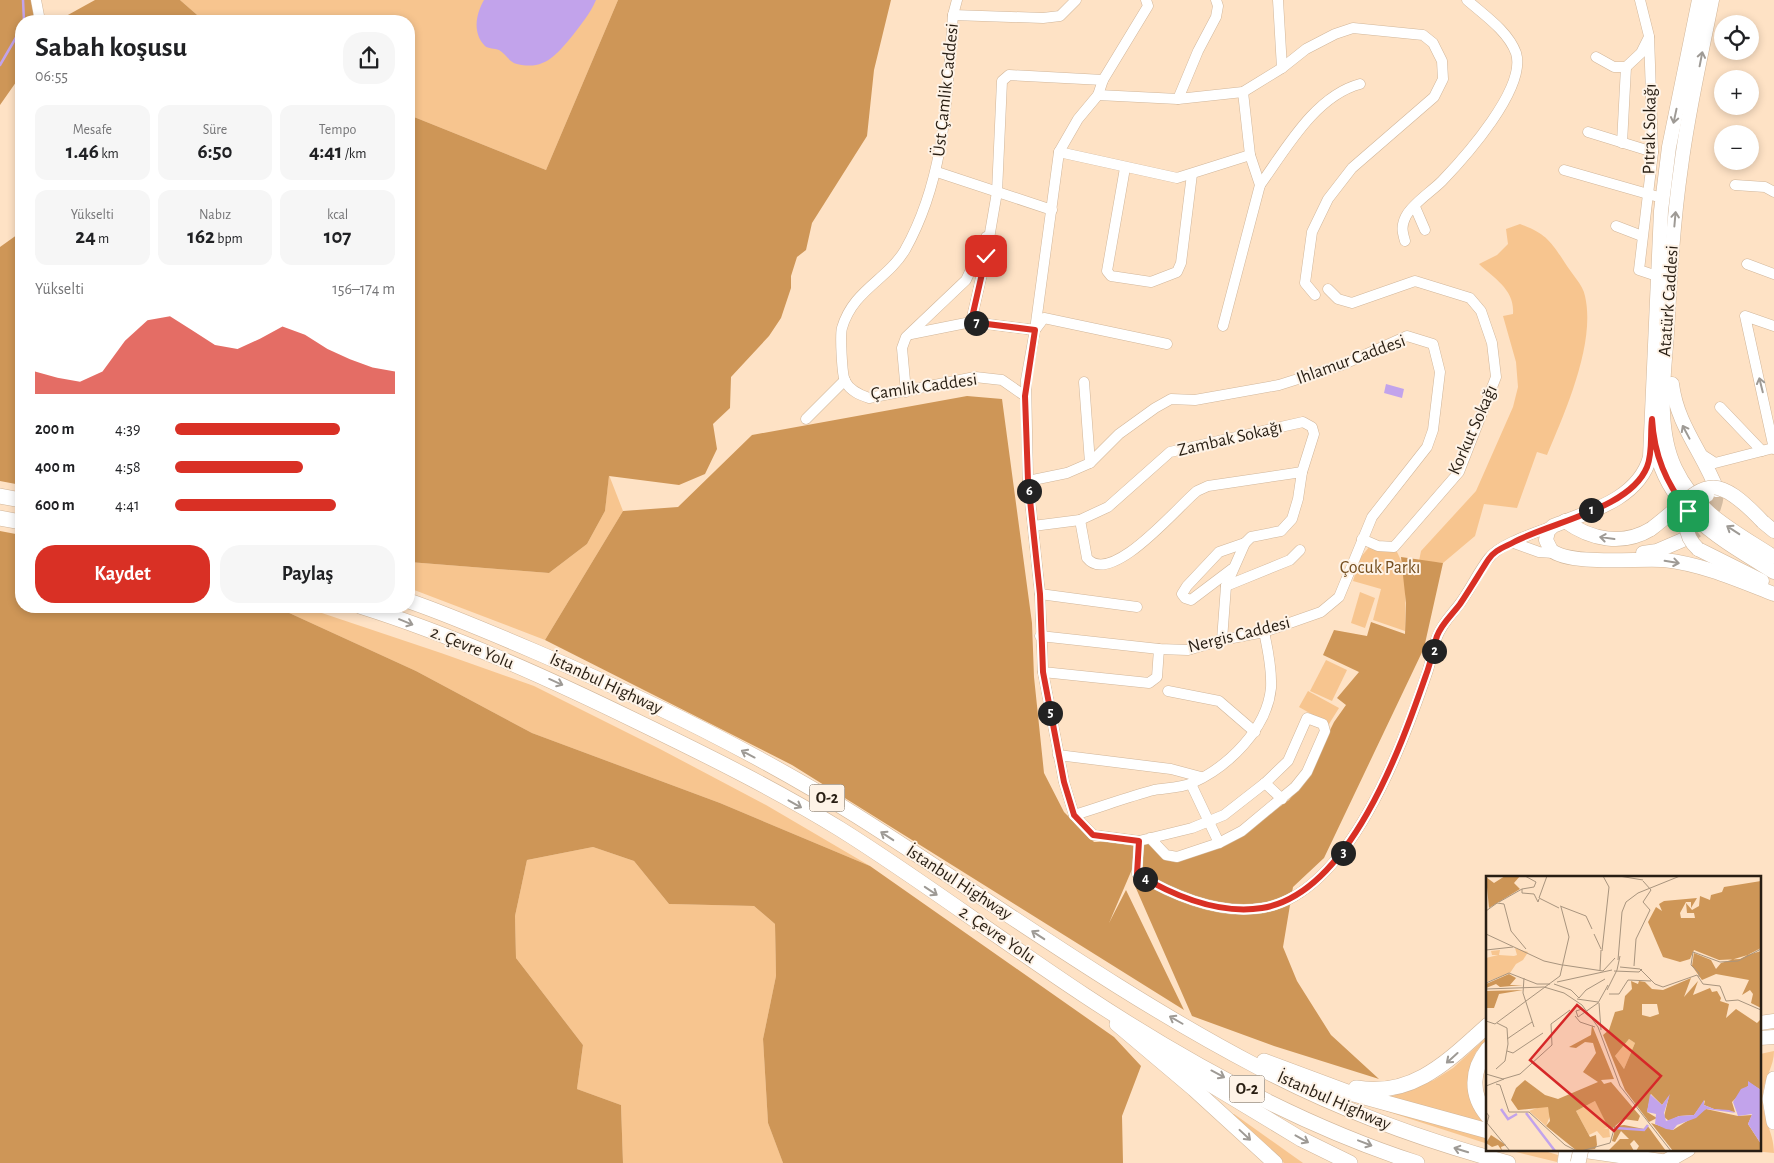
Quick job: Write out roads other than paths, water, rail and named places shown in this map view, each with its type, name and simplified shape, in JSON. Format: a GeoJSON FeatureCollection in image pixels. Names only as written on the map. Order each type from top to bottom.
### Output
{"type":"FeatureCollection","features":[{"type":"Feature","properties":{"kind":"highway"},"geometry":{"type":"LineString","coordinates":[[0,496],[15,499]]}},
{"type":"Feature","properties":{"kind":"highway"},"geometry":{"type":"LineString","coordinates":[[0,518],[15,521]]}},
{"type":"Feature","properties":{"kind":"highway","name":"İstanbul Highway"},"geometry":{"type":"LineString","coordinates":[[415,603],[484,629],[591,675],[752,756],[857,816],[1135,996],[1218,1045],[1299,1087],[1382,1124],[1432,1142],[1508,1163]]}},
{"type":"Feature","properties":{"kind":"highway","name":"2. Çevre Yolu"},"geometry":{"type":"LineString","coordinates":[[382,613],[554,681],[711,758],[840,829],[1086,996],[1167,1047],[1285,1110],[1417,1163]]}},
{"type":"Feature","properties":{"kind":"highway"},"geometry":{"type":"LineString","coordinates":[[1086,996],[1194,1089],[1275,1163]]}},
{"type":"Feature","properties":{"kind":"highway"},"geometry":{"type":"LineString","coordinates":[[1321,1081],[1373,1090],[1412,1083],[1442,1066],[1486,1027]]}},
{"type":"Feature","properties":{"kind":"highway"},"geometry":{"type":"LineString","coordinates":[[1128,1034],[1301,1139],[1350,1163]]}},
{"type":"Feature","properties":{"kind":"highway"},"geometry":{"type":"LineString","coordinates":[[1218,1045],[1383,1103],[1486,1131]]}},
{"type":"Feature","properties":{"kind":"highway"},"geometry":{"type":"LineString","coordinates":[[1486,1052],[1477,1066],[1474,1085],[1480,1105],[1486,1113]]}},
{"type":"Feature","properties":{"kind":"highway"},"geometry":{"type":"LineString","coordinates":[[1774,1079],[1770,1099],[1774,1122]]}},
{"type":"Feature","properties":{"kind":"highway"},"geometry":{"type":"LineString","coordinates":[[1565,1163],[1568,1150]]}},
{"type":"Feature","properties":{"kind":"highway"},"geometry":{"type":"LineString","coordinates":[[1581,1150],[1668,1162],[1686,1150]]}},
{"type":"Feature","properties":{"kind":"highway"},"geometry":{"type":"LineString","coordinates":[[1578,1163],[1581,1150]]}},
{"type":"Feature","properties":{"kind":"main road","name":"Atatürk Caddesi"},"geometry":{"type":"LineString","coordinates":[[1652,419],[1662,198],[1669,147],[1700,0]]}},
{"type":"Feature","properties":{"kind":"main road","name":"Atatürk Caddesi"},"geometry":{"type":"LineString","coordinates":[[1712,0],[1681,164],[1674,232],[1666,355],[1665,431],[1670,457],[1683,483],[1694,499],[1710,514],[1774,557]]}},
{"type":"Feature","properties":{"kind":"main road"},"geometry":{"type":"LineString","coordinates":[[1666,355],[1676,408],[1717,489]]}},
{"type":"Feature","properties":{"kind":"main road"},"geometry":{"type":"LineString","coordinates":[[1652,419],[1650,457],[1642,477],[1632,489],[1619,497],[1548,530],[1546,540],[1548,546],[1554,553],[1584,560],[1646,559],[1683,563],[1700,567],[1774,594]]}},
{"type":"Feature","properties":{"kind":"main road"},"geometry":{"type":"LineString","coordinates":[[1652,419],[1655,449],[1665,477],[1688,511],[1704,527],[1774,572]]}},
{"type":"Feature","properties":{"kind":"main road"},"geometry":{"type":"LineString","coordinates":[[1559,524],[1593,536],[1614,540],[1636,537],[1651,529],[1698,490],[1713,486],[1727,489],[1734,494],[1769,527]]}},
{"type":"Feature","properties":{"kind":"main road"},"geometry":{"type":"LineString","coordinates":[[1769,527],[1728,496],[1721,494],[1707,495],[1693,505],[1687,520],[1689,538],[1698,548],[1774,586]]}},
{"type":"Feature","properties":{"kind":"main road"},"geometry":{"type":"LineString","coordinates":[[1554,553],[1645,553],[1657,551],[1685,539]]}},
{"type":"Feature","properties":{"kind":"street"},"geometry":{"type":"LineString","coordinates":[[36,0],[39,15]]}},
{"type":"Feature","properties":{"kind":"street","name":"Üst Çamlik Caddesi"},"geometry":{"type":"LineString","coordinates":[[841,330],[849,310],[861,294],[900,258],[912,236],[937,172],[944,133],[953,14],[957,0]]}},
{"type":"Feature","properties":{"kind":"street"},"geometry":{"type":"LineString","coordinates":[[953,14],[1043,18],[1060,16],[1076,0]]}},
{"type":"Feature","properties":{"kind":"street"},"geometry":{"type":"LineString","coordinates":[[1144,840],[1166,855],[1177,857],[1220,843],[1242,831],[1282,799],[1307,772],[1325,731],[1323,724],[1307,718],[1288,760],[1266,783],[1224,815],[1144,840],[1093,835],[1074,815],[1058,755],[1043,672],[1040,636],[1040,594],[1021,393],[1026,380],[1035,330],[1059,152],[1078,118],[1098,95],[1103,80],[1148,6],[1146,0]]}},
{"type":"Feature","properties":{"kind":"street"},"geometry":{"type":"LineString","coordinates":[[1178,99],[1198,51],[1216,17],[1218,6],[1216,0]]}},
{"type":"Feature","properties":{"kind":"street"},"geometry":{"type":"LineString","coordinates":[[1278,0],[1282,68]]}},
{"type":"Feature","properties":{"kind":"street"},"geometry":{"type":"LineString","coordinates":[[1405,241],[1401,229],[1407,214],[1443,181],[1476,142],[1506,98],[1516,71],[1518,63],[1508,37],[1467,0]]}},
{"type":"Feature","properties":{"kind":"street","name":"Pıtrak Sokağı"},"geometry":{"type":"LineString","coordinates":[[1640,0],[1649,36],[1653,152],[1638,270],[1657,276]]}},
{"type":"Feature","properties":{"kind":"street"},"geometry":{"type":"LineString","coordinates":[[1098,95],[1178,99],[1243,92],[1282,68],[1306,49],[1335,34],[1353,28],[1423,35],[1433,43],[1442,61],[1442,79],[1434,97],[1352,168],[1328,199],[1312,232],[1305,283],[1315,295]]}},
{"type":"Feature","properties":{"kind":"street"},"geometry":{"type":"LineString","coordinates":[[1596,57],[1614,67],[1626,67],[1640,53],[1649,36]]}},
{"type":"Feature","properties":{"kind":"street","name":"Pıtrak Sokağı"},"geometry":{"type":"LineString","coordinates":[[1622,142],[1626,67]]}},
{"type":"Feature","properties":{"kind":"street"},"geometry":{"type":"LineString","coordinates":[[971,322],[993,221],[997,192],[1002,81],[1008,75],[1103,80]]}},
{"type":"Feature","properties":{"kind":"street"},"geometry":{"type":"LineString","coordinates":[[1223,326],[1260,185],[1310,116],[1349,87],[1360,84]]}},
{"type":"Feature","properties":{"kind":"street"},"geometry":{"type":"LineString","coordinates":[[1243,92],[1250,155],[1260,185]]}},
{"type":"Feature","properties":{"kind":"street"},"geometry":{"type":"LineString","coordinates":[[1588,132],[1653,152]]}},
{"type":"Feature","properties":{"kind":"street"},"geometry":{"type":"LineString","coordinates":[[1059,152],[1177,178],[1250,155]]}},
{"type":"Feature","properties":{"kind":"street"},"geometry":{"type":"LineString","coordinates":[[1125,168],[1107,271],[1111,276],[1151,282],[1177,272],[1181,264],[1192,174]]}},
{"type":"Feature","properties":{"kind":"street"},"geometry":{"type":"LineString","coordinates":[[1564,170],[1662,198]]}},
{"type":"Feature","properties":{"kind":"street"},"geometry":{"type":"LineString","coordinates":[[937,172],[1052,210]]}},
{"type":"Feature","properties":{"kind":"street"},"geometry":{"type":"LineString","coordinates":[[1735,185],[1765,188],[1774,192]]}},
{"type":"Feature","properties":{"kind":"street"},"geometry":{"type":"LineString","coordinates":[[1415,207],[1425,230]]}},
{"type":"Feature","properties":{"kind":"street"},"geometry":{"type":"LineString","coordinates":[[906,392],[902,348],[906,337],[966,280],[993,221]]}},
{"type":"Feature","properties":{"kind":"street"},"geometry":{"type":"LineString","coordinates":[[1616,226],[1642,236]]}},
{"type":"Feature","properties":{"kind":"street"},"geometry":{"type":"LineString","coordinates":[[1746,264],[1774,274]]}},
{"type":"Feature","properties":{"kind":"street","name":"Korkut Sokağı"},"geometry":{"type":"LineString","coordinates":[[1328,289],[1338,299],[1352,303],[1415,281],[1470,298],[1481,311],[1492,343],[1495,361],[1496,377],[1459,472],[1394,547],[1378,546],[1362,539]]}},
{"type":"Feature","properties":{"kind":"street"},"geometry":{"type":"LineString","coordinates":[[1696,450],[1711,461],[1718,462],[1773,449],[1770,425],[1745,316],[1774,326]]}},
{"type":"Feature","properties":{"kind":"street"},"geometry":{"type":"LineString","coordinates":[[1035,330],[1044,318],[1167,344]]}},
{"type":"Feature","properties":{"kind":"street"},"geometry":{"type":"LineString","coordinates":[[911,334],[971,322],[1035,330]]}},
{"type":"Feature","properties":{"kind":"street","name":"Çamlik Caddesi"},"geometry":{"type":"LineString","coordinates":[[841,330],[845,380],[856,393],[869,398],[975,377],[1002,380],[1021,393]]}},
{"type":"Feature","properties":{"kind":"street","name":"Ihlamur Caddesi"},"geometry":{"type":"LineString","coordinates":[[1090,463],[1119,434],[1154,408],[1171,399],[1196,400],[1279,385],[1342,365],[1407,336],[1433,344],[1440,372],[1433,430],[1427,447],[1372,517],[1362,539]]}},
{"type":"Feature","properties":{"kind":"street"},"geometry":{"type":"LineString","coordinates":[[806,419],[845,380]]}},
{"type":"Feature","properties":{"kind":"street"},"geometry":{"type":"LineString","coordinates":[[1028,481],[1067,473],[1090,463],[1084,382]]}},
{"type":"Feature","properties":{"kind":"street"},"geometry":{"type":"LineString","coordinates":[[1720,407],[1762,451]]}},
{"type":"Feature","properties":{"kind":"street","name":"Zambak Sokağı"},"geometry":{"type":"LineString","coordinates":[[1033,526],[1080,520],[1108,507],[1170,452],[1304,422],[1312,427],[1314,434],[1302,472]]}},
{"type":"Feature","properties":{"kind":"street"},"geometry":{"type":"LineString","coordinates":[[1717,489],[1713,472],[1718,462]]}},
{"type":"Feature","properties":{"kind":"street"},"geometry":{"type":"LineString","coordinates":[[1080,520],[1086,558],[1090,562],[1101,565],[1113,561],[1142,545],[1197,491],[1208,486],[1302,472],[1298,499],[1292,519],[1281,531],[1250,537],[1244,543],[1226,586],[1222,640]]}},
{"type":"Feature","properties":{"kind":"street"},"geometry":{"type":"LineString","coordinates":[[1144,840],[1137,874],[1165,890],[1199,903],[1238,908],[1262,908],[1286,900],[1316,880],[1336,861],[1351,842],[1377,796],[1419,694],[1437,637],[1444,623],[1458,606],[1489,557],[1514,542],[1559,524]]}},
{"type":"Feature","properties":{"kind":"street","name":"Nergis Caddesi"},"geometry":{"type":"LineString","coordinates":[[1040,636],[1159,649],[1196,649],[1222,640],[1264,632],[1321,612],[1340,597],[1362,539]]}},
{"type":"Feature","properties":{"kind":"street"},"geometry":{"type":"LineString","coordinates":[[1514,542],[1539,552],[1554,553]]}},
{"type":"Feature","properties":{"kind":"street"},"geometry":{"type":"LineString","coordinates":[[1233,569],[1191,600],[1185,598],[1182,594],[1187,586],[1219,552],[1244,543]]}},
{"type":"Feature","properties":{"kind":"street"},"geometry":{"type":"LineString","coordinates":[[1226,586],[1290,560],[1300,550]]}},
{"type":"Feature","properties":{"kind":"street"},"geometry":{"type":"LineString","coordinates":[[1040,594],[1137,607]]}},
{"type":"Feature","properties":{"kind":"street"},"geometry":{"type":"LineString","coordinates":[[1074,815],[1154,790],[1191,784],[1222,764],[1252,738],[1256,732],[1271,690],[1270,666],[1264,632]]}},
{"type":"Feature","properties":{"kind":"street"},"geometry":{"type":"LineString","coordinates":[[1043,672],[1149,683],[1157,676],[1159,649]]}},
{"type":"Feature","properties":{"kind":"street"},"geometry":{"type":"LineString","coordinates":[[1168,691],[1219,701],[1256,732]]}},
{"type":"Feature","properties":{"kind":"street"},"geometry":{"type":"LineString","coordinates":[[1058,755],[1171,769],[1201,777]]}},
{"type":"Feature","properties":{"kind":"street"},"geometry":{"type":"LineString","coordinates":[[1266,783],[1282,799]]}},
{"type":"Feature","properties":{"kind":"street"},"geometry":{"type":"LineString","coordinates":[[1191,784],[1220,843]]}},
{"type":"Feature","properties":{"kind":"waterway"},"geometry":{"type":"LineString","coordinates":[[23,0],[24,15]]}},
{"type":"Feature","properties":{"kind":"waterway"},"geometry":{"type":"LineString","coordinates":[[0,65],[15,39]]}},
{"type":"Feature","properties":{"kind":"tunnel"},"geometry":{"type":"LineString","coordinates":[[1685,539],[1698,530],[1712,513],[1717,490]]}},
{"type":"Feature","properties":{"kind":"park label","name":"Çocuk Parkı"},"geometry":{"type":"Point","coordinates":[1380,568]}}]}
